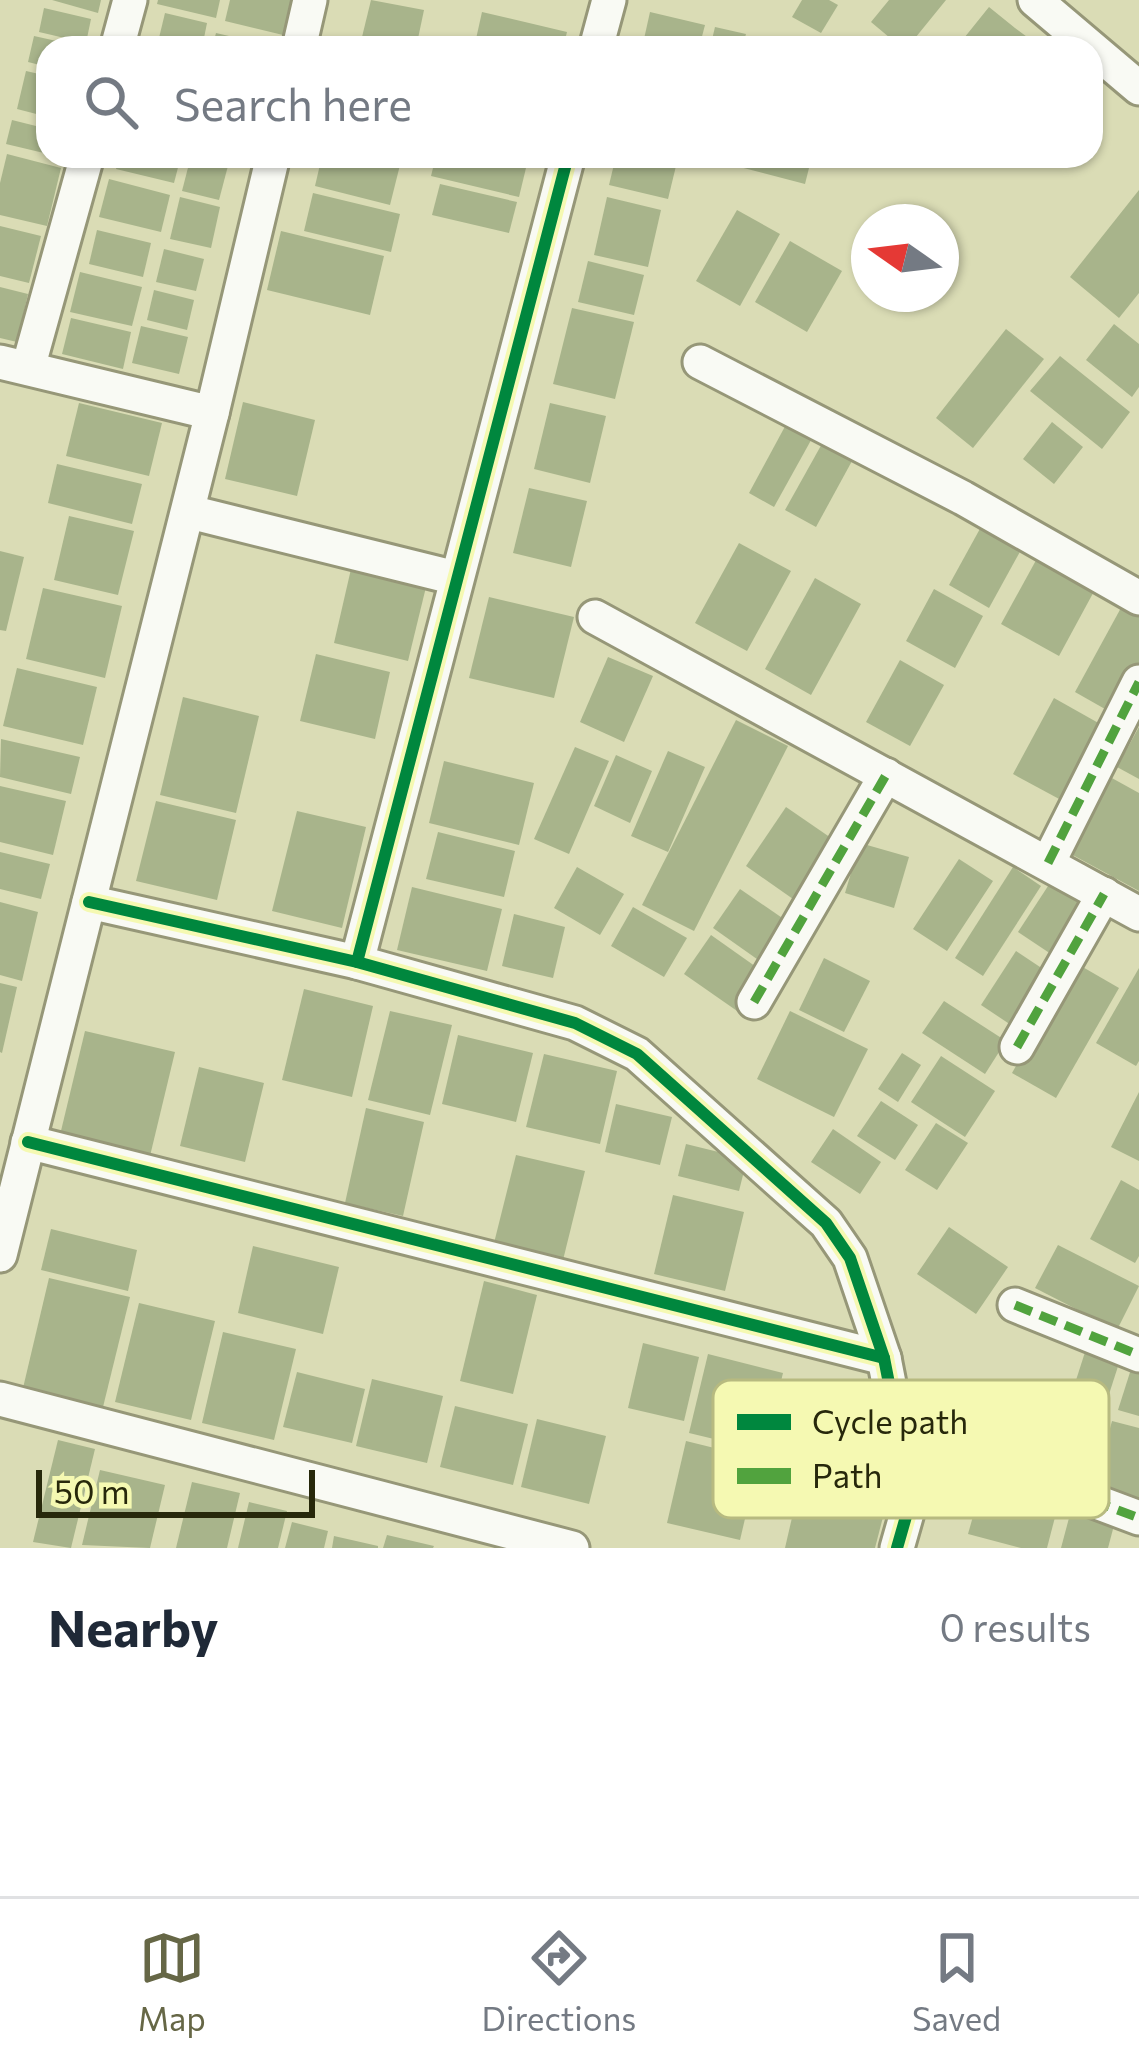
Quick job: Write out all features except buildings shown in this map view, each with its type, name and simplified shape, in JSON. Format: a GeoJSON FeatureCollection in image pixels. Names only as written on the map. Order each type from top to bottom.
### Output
{"type":"FeatureCollection","features":[{"type":"Feature","properties":{"kind":"street"},"geometry":{"type":"LineString","coordinates":[[120,36],[130,0]]}},
{"type":"Feature","properties":{"kind":"street"},"geometry":{"type":"LineString","coordinates":[[301,36],[310,0]]}},
{"type":"Feature","properties":{"kind":"street"},"geometry":{"type":"LineString","coordinates":[[599,36],[609,0]]}},
{"type":"Feature","properties":{"kind":"street"},"geometry":{"type":"LineString","coordinates":[[1035,0],[1082,36]]}},
{"type":"Feature","properties":{"kind":"street"},"geometry":{"type":"LineString","coordinates":[[1103,52],[1135,76]]}},
{"type":"Feature","properties":{"kind":"street"},"geometry":{"type":"LineString","coordinates":[[83,168],[14,365],[212,412]]}},
{"type":"Feature","properties":{"kind":"street"},"geometry":{"type":"LineString","coordinates":[[0,1255],[190,512],[270,168]]}},
{"type":"Feature","properties":{"kind":"street"},"geometry":{"type":"LineString","coordinates":[[357,962],[565,168]]}},
{"type":"Feature","properties":{"kind":"street"},"geometry":{"type":"LineString","coordinates":[[700,362],[963,498],[1139,598]]}},
{"type":"Feature","properties":{"kind":"street"},"geometry":{"type":"LineString","coordinates":[[190,512],[456,578]]}},
{"type":"Feature","properties":{"kind":"street"},"geometry":{"type":"LineString","coordinates":[[595,617],[1139,914]]}},
{"type":"Feature","properties":{"kind":"street"},"geometry":{"type":"LineString","coordinates":[[1048,863],[1139,682]]}},
{"type":"Feature","properties":{"kind":"street"},"geometry":{"type":"LineString","coordinates":[[754,1002],[886,775]]}},
{"type":"Feature","properties":{"kind":"street"},"geometry":{"type":"LineString","coordinates":[[1017,1047],[1104,894]]}},
{"type":"Feature","properties":{"kind":"street"},"geometry":{"type":"LineString","coordinates":[[89,902],[357,962],[575,1023],[637,1054],[839,1239],[850,1258],[888,1380]]}},
{"type":"Feature","properties":{"kind":"street"},"geometry":{"type":"LineString","coordinates":[[28,1142],[884,1358]]}},
{"type":"Feature","properties":{"kind":"street"},"geometry":{"type":"LineString","coordinates":[[1016,1305],[1139,1355]]}},
{"type":"Feature","properties":{"kind":"street"},"geometry":{"type":"LineString","coordinates":[[0,1399],[572,1548]]}},
{"type":"Feature","properties":{"kind":"street"},"geometry":{"type":"LineString","coordinates":[[1109,1507],[1139,1518]]}},
{"type":"Feature","properties":{"kind":"street"},"geometry":{"type":"LineString","coordinates":[[897,1548],[904,1518]]}},
{"type":"Feature","properties":{"kind":"marked path"},"geometry":{"type":"LineString","coordinates":[[1048,863],[1139,682]]}},
{"type":"Feature","properties":{"kind":"marked path"},"geometry":{"type":"LineString","coordinates":[[754,1002],[886,775]]}},
{"type":"Feature","properties":{"kind":"marked path"},"geometry":{"type":"LineString","coordinates":[[1017,1047],[1104,894]]}},
{"type":"Feature","properties":{"kind":"marked path"},"geometry":{"type":"LineString","coordinates":[[1015,1305],[1139,1355]]}},
{"type":"Feature","properties":{"kind":"marked path"},"geometry":{"type":"LineString","coordinates":[[1109,1507],[1139,1518]]}},
{"type":"Feature","properties":{"kind":"cycle path"},"geometry":{"type":"LineString","coordinates":[[357,962],[565,168]]}},
{"type":"Feature","properties":{"kind":"cycle path"},"geometry":{"type":"LineString","coordinates":[[89,902],[357,962],[575,1023],[637,1054],[826,1223],[850,1258],[888,1380]]}},
{"type":"Feature","properties":{"kind":"cycle path"},"geometry":{"type":"LineString","coordinates":[[28,1142],[884,1358]]}},
{"type":"Feature","properties":{"kind":"cycle path"},"geometry":{"type":"LineString","coordinates":[[897,1548],[906,1518]]}}]}
